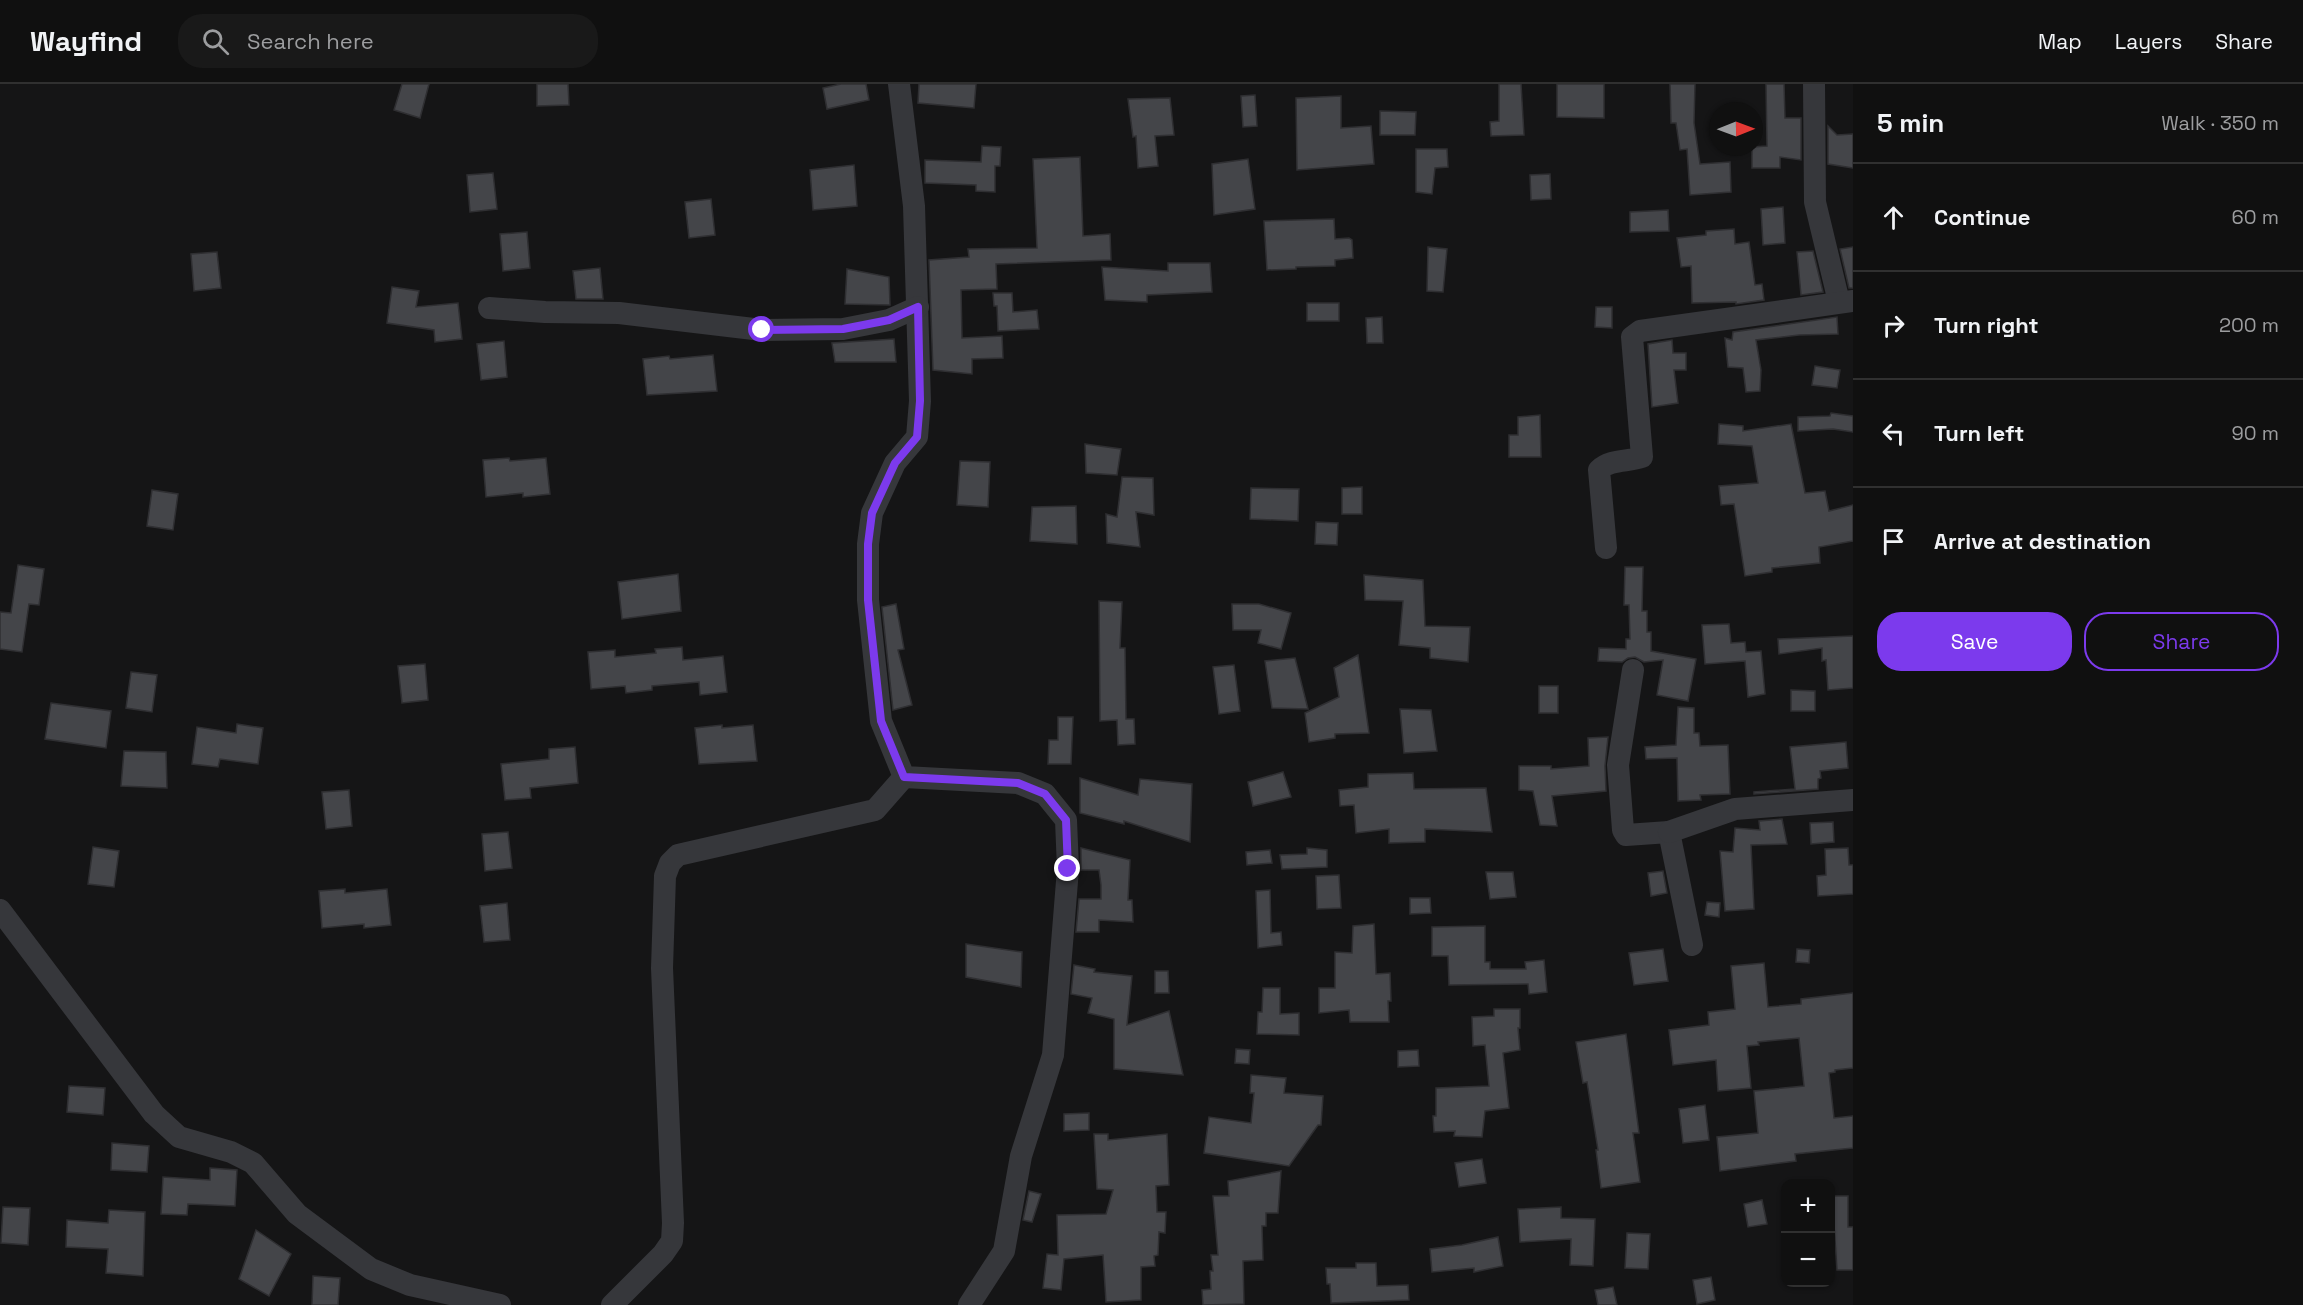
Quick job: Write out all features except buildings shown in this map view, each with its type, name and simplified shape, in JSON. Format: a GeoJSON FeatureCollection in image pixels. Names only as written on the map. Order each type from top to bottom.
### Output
{"type":"FeatureCollection","features":[{"type":"Feature","properties":{"kind":"street"},"geometry":{"type":"LineString","coordinates":[[899,84],[915,206],[920,401],[917,437],[895,463],[872,513],[868,544],[868,600],[881,721],[904,777]]}},
{"type":"Feature","properties":{"kind":"street"},"geometry":{"type":"LineString","coordinates":[[1606,548],[1599,470],[1606,463],[1642,457],[1632,337],[1640,331],[1846,302],[1815,202],[1814,84]]}},
{"type":"Feature","properties":{"kind":"street"},"geometry":{"type":"LineString","coordinates":[[489,308],[545,312],[619,313],[762,330],[843,329],[889,320],[918,307]]}},
{"type":"Feature","properties":{"kind":"street"},"geometry":{"type":"LineString","coordinates":[[1633,670],[1618,765],[1623,830],[1626,835],[1669,832],[1735,809],[1853,800]]}},
{"type":"Feature","properties":{"kind":"street"},"geometry":{"type":"LineString","coordinates":[[612,1305],[663,1254],[672,1241],[662,968],[665,876],[670,863],[678,855],[875,810],[904,777]]}},
{"type":"Feature","properties":{"kind":"street"},"geometry":{"type":"LineString","coordinates":[[904,777],[1018,783],[1045,794],[1066,820],[1068,869],[1053,1055],[1021,1156],[1004,1251],[969,1305]]}},
{"type":"Feature","properties":{"kind":"street"},"geometry":{"type":"LineString","coordinates":[[1669,832],[1692,945]]}},
{"type":"Feature","properties":{"kind":"street"},"geometry":{"type":"LineString","coordinates":[[0,910],[154,1114],[179,1137],[231,1152],[253,1163],[297,1214],[371,1269],[410,1285],[500,1305]]}},
{"type":"Feature","properties":{"kind":"route"},"geometry":{"type":"LineString","coordinates":[[762,330],[843,329],[889,320],[918,307],[920,401],[917,437],[895,463],[872,513],[868,544],[868,600],[881,721],[904,777],[1018,783],[1045,794],[1066,820],[1068,869]]}}]}
